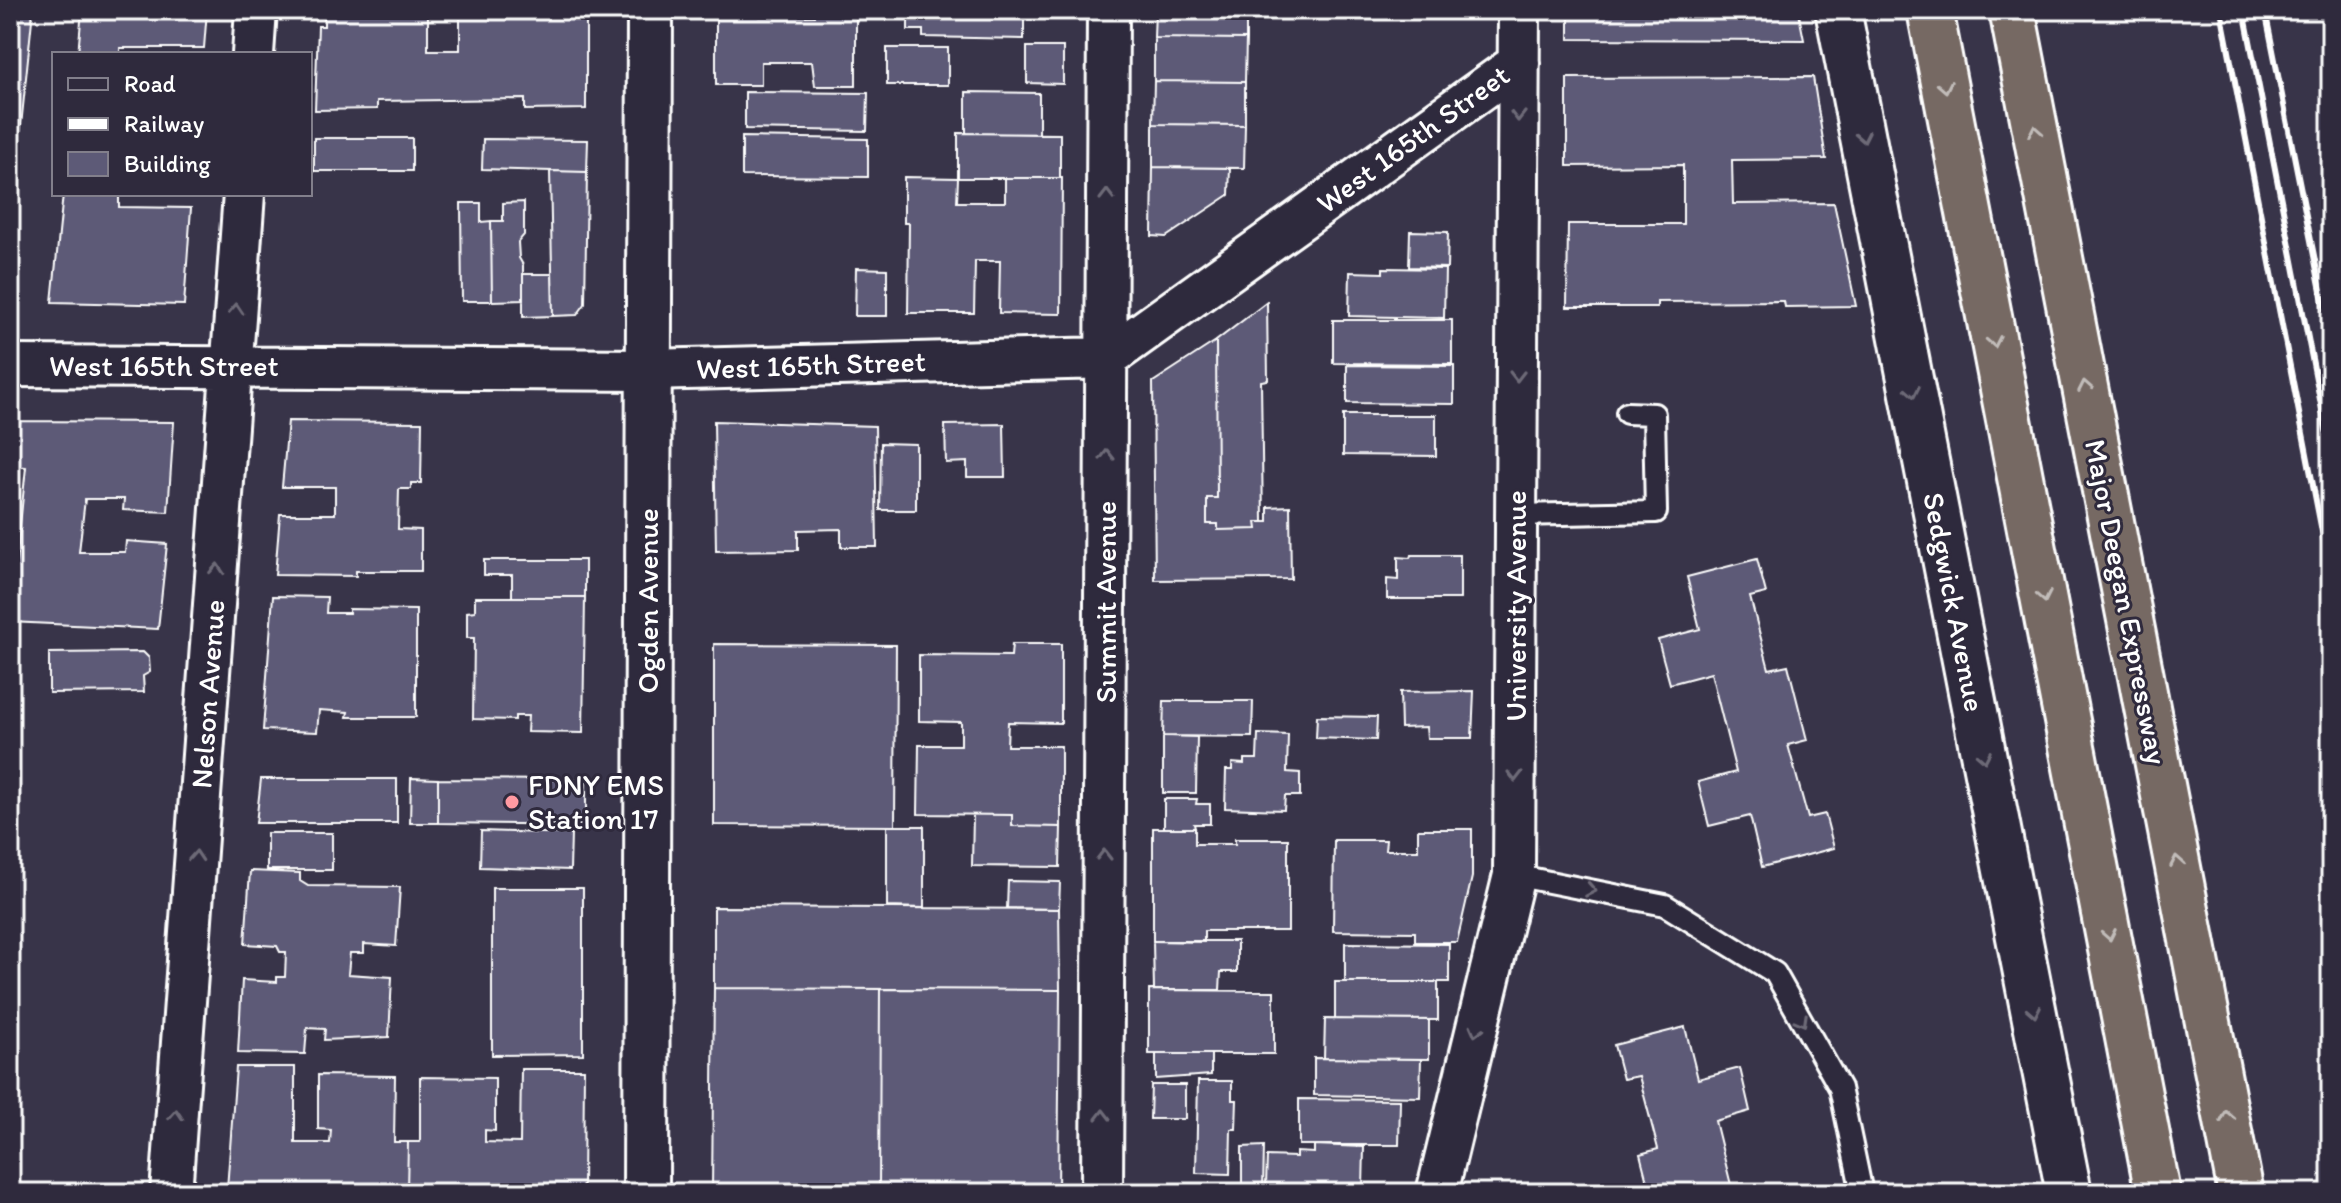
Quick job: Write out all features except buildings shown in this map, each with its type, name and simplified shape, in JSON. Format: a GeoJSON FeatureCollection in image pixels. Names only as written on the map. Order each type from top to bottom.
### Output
{"type":"FeatureCollection","features":[{"type":"Feature","properties":{"kind":"highway"},"geometry":{"type":"LineString","coordinates":[[1930,10],[2158,1193]]}},
{"type":"Feature","properties":{"kind":"highway","name":"Major Deegan Expressway"},"geometry":{"type":"LineString","coordinates":[[2012,10],[2241,1193]]}},
{"type":"Feature","properties":{"kind":"main road","name":"Ogden Avenue"},"geometry":{"type":"LineString","coordinates":[[646,1193],[650,10]]}},
{"type":"Feature","properties":{"kind":"main road","name":"Sedgwick Avenue"},"geometry":{"type":"LineString","coordinates":[[1838,10],[2069,1193]]}},
{"type":"Feature","properties":{"kind":"street"},"geometry":{"type":"LineString","coordinates":[[253,52],[256,10]]}},
{"type":"Feature","properties":{"kind":"street","name":"Summit Avenue"},"geometry":{"type":"LineString","coordinates":[[1102,1193],[1108,10]]}},
{"type":"Feature","properties":{"kind":"street","name":"University Avenue"},"geometry":{"type":"LineString","coordinates":[[1437,1193],[1514,875],[1519,10]]}},
{"type":"Feature","properties":{"kind":"street","name":"West 165th Street"},"geometry":{"type":"LineString","coordinates":[[10,366],[648,370],[1107,358],[1519,63]]}},
{"type":"Feature","properties":{"kind":"street","name":"Nelson Avenue"},"geometry":{"type":"LineString","coordinates":[[171,1193],[244,196]]}},
{"type":"Feature","properties":{"kind":"lane"},"geometry":{"type":"LineString","coordinates":[[1516,515],[1656,512],[1654,414],[1627,413]]}},
{"type":"Feature","properties":{"kind":"lane"},"geometry":{"type":"LineString","coordinates":[[1514,875],[1665,905],[1775,973],[1840,1088],[1862,1193]]}},
{"type":"Feature","properties":{"kind":"railway"},"geometry":{"type":"LineString","coordinates":[[2221,10],[2331,578]]}},
{"type":"Feature","properties":{"kind":"railway"},"geometry":{"type":"LineString","coordinates":[[2244,10],[2331,456]]}},
{"type":"Feature","properties":{"kind":"railway"},"geometry":{"type":"LineString","coordinates":[[2265,10],[2331,341]]}},
{"type":"Feature","properties":{"kind":"place","name":"FDNY EMS Station 17"},"geometry":{"type":"Point","coordinates":[512,802]}}]}
